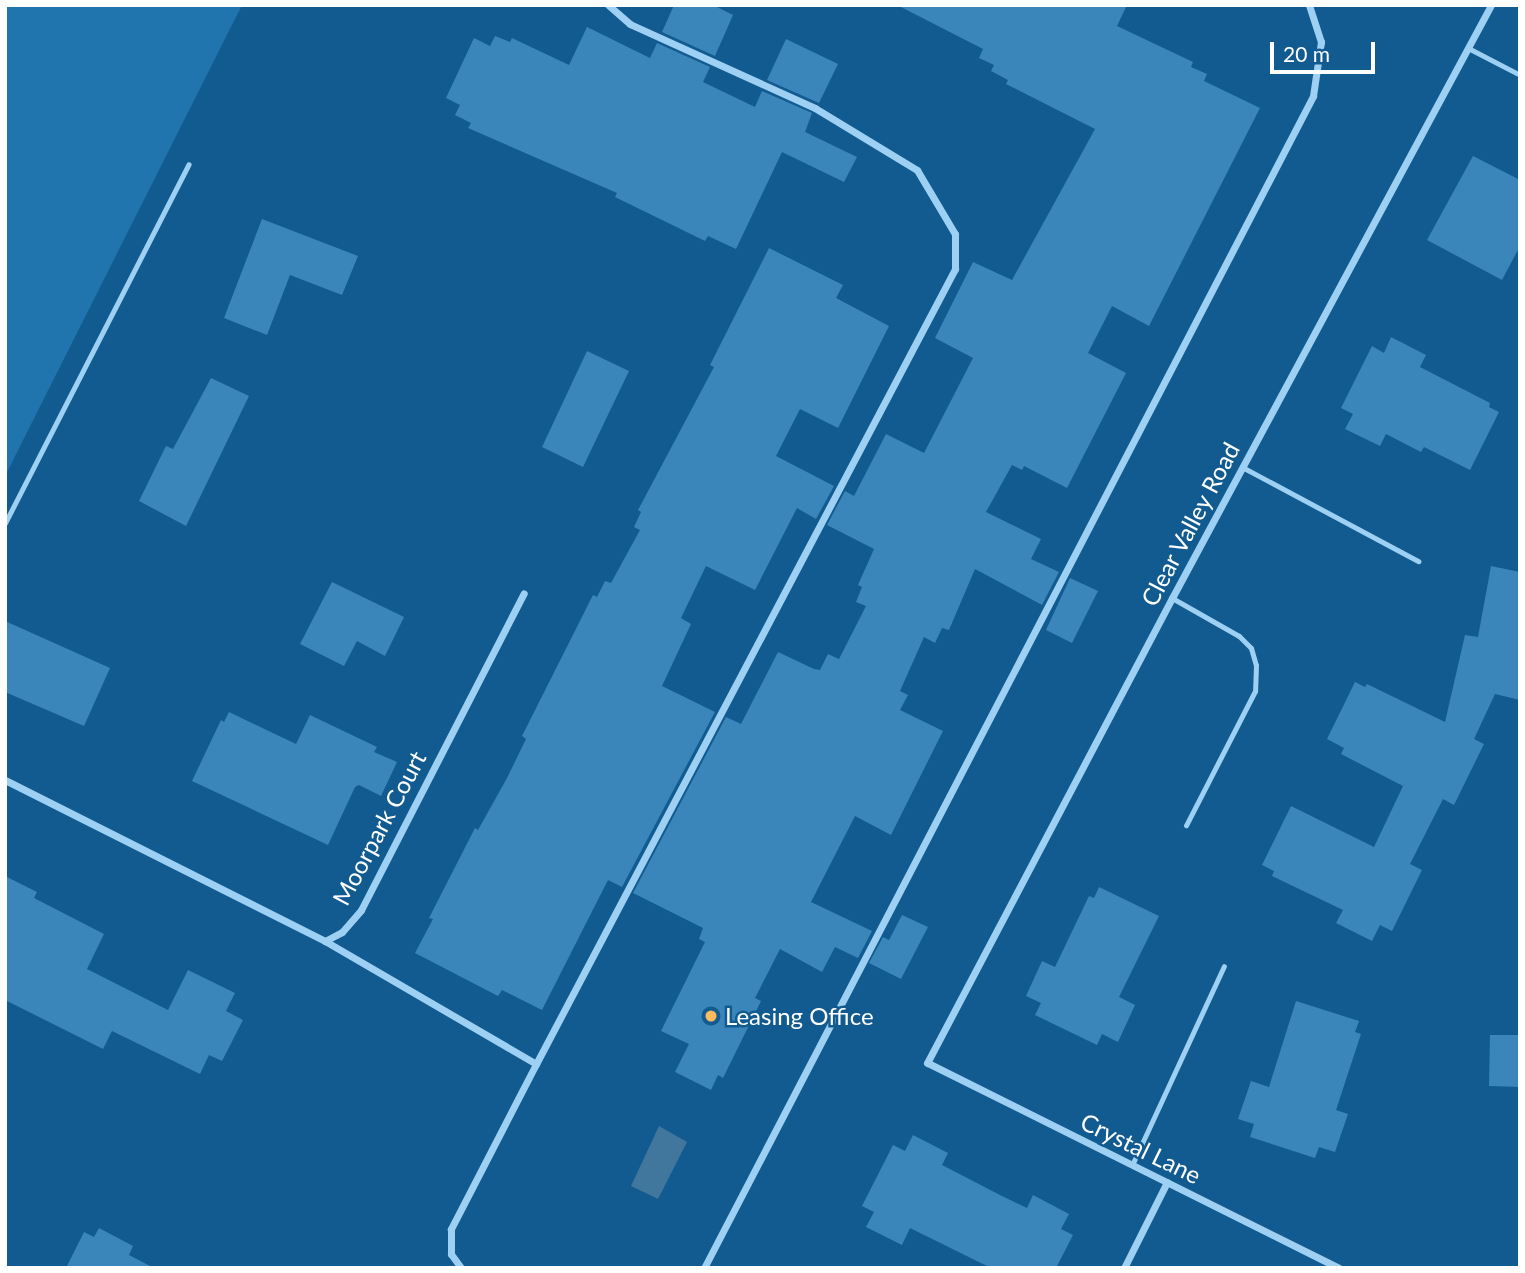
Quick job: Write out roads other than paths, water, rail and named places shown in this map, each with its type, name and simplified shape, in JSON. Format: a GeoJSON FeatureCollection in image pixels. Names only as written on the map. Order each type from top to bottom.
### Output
{"type":"FeatureCollection","features":[{"type":"Feature","properties":{"kind":"street"},"geometry":{"type":"LineString","coordinates":[[461,1268],[451,1254],[451,1229],[955,269],[955,234],[917,170],[815,108],[630,24],[608,5]]}},
{"type":"Feature","properties":{"kind":"street"},"geometry":{"type":"LineString","coordinates":[[704,1268],[1314,96],[1321,42],[1309,5]]}},
{"type":"Feature","properties":{"kind":"street","name":"Clear Valley Road"},"geometry":{"type":"LineString","coordinates":[[927,1063],[1172,598],[1491,5]]}},
{"type":"Feature","properties":{"kind":"street","name":"Moorpark Court"},"geometry":{"type":"LineString","coordinates":[[325,941],[342,932],[362,910],[524,593]]}},
{"type":"Feature","properties":{"kind":"street"},"geometry":{"type":"LineString","coordinates":[[5,780],[325,941],[536,1064]]}},
{"type":"Feature","properties":{"kind":"street","name":"Crystal Lane"},"geometry":{"type":"LineString","coordinates":[[927,1063],[1339,1268]]}},
{"type":"Feature","properties":{"kind":"street"},"geometry":{"type":"LineString","coordinates":[[1124,1268],[1167,1182]]}},
{"type":"Feature","properties":{"kind":"lane"},"geometry":{"type":"LineString","coordinates":[[1468,48],[1520,75]]}},
{"type":"Feature","properties":{"kind":"lane"},"geometry":{"type":"LineString","coordinates":[[5,523],[189,164]]}},
{"type":"Feature","properties":{"kind":"lane"},"geometry":{"type":"LineString","coordinates":[[1242,467],[1418,561]]}},
{"type":"Feature","properties":{"kind":"lane"},"geometry":{"type":"LineString","coordinates":[[1172,598],[1239,636],[1251,648],[1256,665],[1255,691],[1186,825]]}},
{"type":"Feature","properties":{"kind":"lane"},"geometry":{"type":"LineString","coordinates":[[1132,1165],[1224,966]]}},
{"type":"Feature","properties":{"kind":"place","name":"Leasing Office"},"geometry":{"type":"Point","coordinates":[711,1016]}}]}
